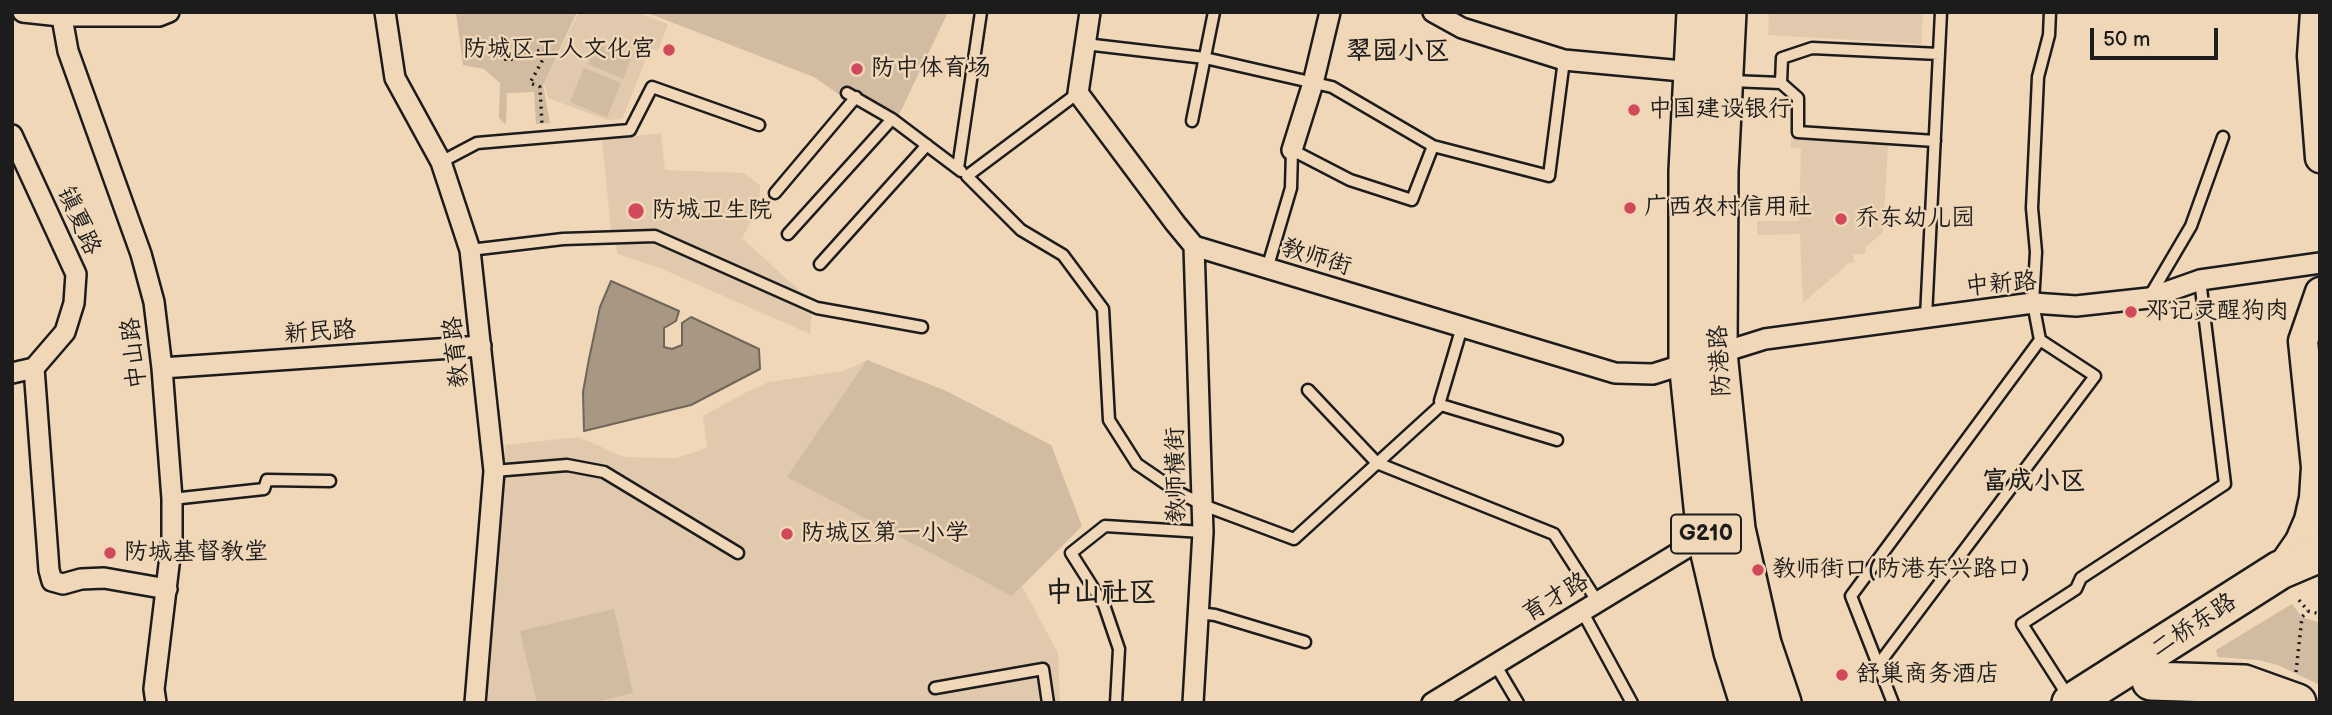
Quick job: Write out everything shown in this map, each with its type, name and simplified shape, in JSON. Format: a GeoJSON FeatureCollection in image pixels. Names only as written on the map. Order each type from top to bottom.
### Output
{"type":"FeatureCollection","features":[{"type":"Feature","properties":{"kind":"highway","name":"防港路"},"geometry":{"type":"LineString","coordinates":[[1696,12],[1708,76],[1719,171],[1703,357],[1706,536],[1733,652],[1749,703]]}},
{"type":"Feature","properties":{"kind":"highway","name":"防港路"},"geometry":{"type":"LineString","coordinates":[[1708,76],[1727,12]]}},
{"type":"Feature","properties":{"kind":"highway","name":"防港路"},"geometry":{"type":"LineString","coordinates":[[1703,357],[1736,529],[1762,644],[1782,703]]}},
{"type":"Feature","properties":{"kind":"highway","name":"二桥东路"},"geometry":{"type":"LineString","coordinates":[[2117,703],[2292,589],[2320,553]]}},
{"type":"Feature","properties":{"kind":"highway","name":"二桥东路"},"geometry":{"type":"LineString","coordinates":[[2071,702],[2299,582]]}},
{"type":"Feature","properties":{"kind":"highway"},"geometry":{"type":"LineString","coordinates":[[2151,681],[2296,687]]}},
{"type":"Feature","properties":{"kind":"main road"},"geometry":{"type":"LineString","coordinates":[[2315,12],[2312,57],[2320,158]]}},
{"type":"Feature","properties":{"kind":"main road"},"geometry":{"type":"LineString","coordinates":[[2299,582],[2300,541],[2314,498],[2316,467],[2303,341],[2320,292]]}},
{"type":"Feature","properties":{"kind":"street"},"geometry":{"type":"LineString","coordinates":[[23,12],[159,16],[169,12]]}},
{"type":"Feature","properties":{"kind":"street","name":"教育路"},"geometry":{"type":"LineString","coordinates":[[385,12],[395,78],[441,162],[470,250],[494,471],[475,703]]}},
{"type":"Feature","properties":{"kind":"street"},"geometry":{"type":"LineString","coordinates":[[1090,12],[1078,93],[1195,246]]}},
{"type":"Feature","properties":{"kind":"street"},"geometry":{"type":"LineString","coordinates":[[1293,150],[1330,12]]}},
{"type":"Feature","properties":{"kind":"street"},"geometry":{"type":"LineString","coordinates":[[1433,12],[1462,28],[1564,60],[1708,76]]}},
{"type":"Feature","properties":{"kind":"street","name":"中山路"},"geometry":{"type":"LineString","coordinates":[[60,14],[68,51],[141,254],[154,302],[172,499],[172,540],[154,689],[156,703]]}},
{"type":"Feature","properties":{"kind":"street","name":"镇夏路"},"geometry":{"type":"LineString","coordinates":[[12,135],[76,274],[74,303],[65,332],[34,368]]}},
{"type":"Feature","properties":{"kind":"street","name":"教师街"},"geometry":{"type":"LineString","coordinates":[[1195,246],[1615,373],[1653,374],[1703,357]]}},
{"type":"Feature","properties":{"kind":"street","name":"教师横街"},"geometry":{"type":"LineString","coordinates":[[1193,703],[1203,532],[1195,246]]}},
{"type":"Feature","properties":{"kind":"street","name":"中新路"},"geometry":{"type":"LineString","coordinates":[[1703,357],[1765,339],[1926,317],[2033,303],[2076,306],[2149,298],[2200,280],[2320,263]]}},
{"type":"Feature","properties":{"kind":"street","name":"新民路"},"geometry":{"type":"LineString","coordinates":[[162,368],[481,346]]}},
{"type":"Feature","properties":{"kind":"street"},"geometry":{"type":"LineString","coordinates":[[12,373],[34,368],[49,570],[52,580],[63,584],[81,579],[104,578],[167,589]]}},
{"type":"Feature","properties":{"kind":"street","name":"育才路"},"geometry":{"type":"LineString","coordinates":[[1432,703],[1706,536]]}},
{"type":"Feature","properties":{"kind":"lane"},"geometry":{"type":"LineString","coordinates":[[958,168],[981,12]]}},
{"type":"Feature","properties":{"kind":"lane"},"geometry":{"type":"LineString","coordinates":[[1192,121],[1214,12]]}},
{"type":"Feature","properties":{"kind":"lane"},"geometry":{"type":"LineString","coordinates":[[1926,317],[1941,12]]}},
{"type":"Feature","properties":{"kind":"lane"},"geometry":{"type":"LineString","coordinates":[[1893,703],[1852,596],[2040,341],[2033,303],[2036,252],[2032,208],[2038,77],[2049,35],[2050,12]]}},
{"type":"Feature","properties":{"kind":"lane"},"geometry":{"type":"LineString","coordinates":[[1085,44],[1205,58],[1332,88],[1433,146],[1549,177],[1564,60]]}},
{"type":"Feature","properties":{"kind":"lane"},"geometry":{"type":"LineString","coordinates":[[1781,82],[1782,58],[1812,48],[1939,54]]}},
{"type":"Feature","properties":{"kind":"lane"},"geometry":{"type":"LineString","coordinates":[[1708,76],[1781,82],[1798,98],[1798,132],[1935,141]]}},
{"type":"Feature","properties":{"kind":"lane"},"geometry":{"type":"LineString","coordinates":[[441,162],[477,143],[630,130],[652,86],[759,125]]}},
{"type":"Feature","properties":{"kind":"lane"},"geometry":{"type":"LineString","coordinates":[[967,176],[1078,93]]}},
{"type":"Feature","properties":{"kind":"lane"},"geometry":{"type":"LineString","coordinates":[[775,192],[851,95],[892,120],[958,168],[1021,230],[1063,255],[1103,309],[1109,420],[1137,464],[1178,492],[1203,505],[1294,539],[1441,405]]}},
{"type":"Feature","properties":{"kind":"lane"},"geometry":{"type":"LineString","coordinates":[[788,234],[892,120]]}},
{"type":"Feature","properties":{"kind":"lane"},"geometry":{"type":"LineString","coordinates":[[2149,298],[2191,226],[2223,137]]}},
{"type":"Feature","properties":{"kind":"lane"},"geometry":{"type":"LineString","coordinates":[[820,264],[927,145]]}},
{"type":"Feature","properties":{"kind":"lane"},"geometry":{"type":"LineString","coordinates":[[1268,269],[1291,188],[1293,150],[1350,180],[1412,200],[1433,146]]}},
{"type":"Feature","properties":{"kind":"lane"},"geometry":{"type":"LineString","coordinates":[[470,250],[563,239],[655,236],[817,308],[922,327]]}},
{"type":"Feature","properties":{"kind":"lane"},"geometry":{"type":"LineString","coordinates":[[2071,702],[2022,624],[2076,589],[2081,578],[2225,484],[2200,280]]}},
{"type":"Feature","properties":{"kind":"lane"},"geometry":{"type":"LineString","coordinates":[[1441,405],[1462,327]]}},
{"type":"Feature","properties":{"kind":"lane"},"geometry":{"type":"LineString","coordinates":[[1878,665],[2095,376],[2040,341]]}},
{"type":"Feature","properties":{"kind":"lane"},"geometry":{"type":"LineString","coordinates":[[1307,390],[1377,463],[1554,534],[1632,703]]}},
{"type":"Feature","properties":{"kind":"lane"},"geometry":{"type":"LineString","coordinates":[[1441,405],[1557,440]]}},
{"type":"Feature","properties":{"kind":"lane"},"geometry":{"type":"LineString","coordinates":[[494,471],[567,465],[604,472],[738,553]]}},
{"type":"Feature","properties":{"kind":"lane"},"geometry":{"type":"LineString","coordinates":[[172,499],[264,489],[267,480],[330,481]]}},
{"type":"Feature","properties":{"kind":"lane"},"geometry":{"type":"LineString","coordinates":[[1116,703],[1119,649],[1104,605],[1071,553],[1105,526],[1203,532]]}},
{"type":"Feature","properties":{"kind":"lane"},"geometry":{"type":"LineString","coordinates":[[1198,612],[1305,642]]}},
{"type":"Feature","properties":{"kind":"lane"},"geometry":{"type":"LineString","coordinates":[[1495,664],[1518,703]]}},
{"type":"Feature","properties":{"kind":"lane"},"geometry":{"type":"LineString","coordinates":[[935,688],[1044,669],[1048,703]]}},
{"type":"Feature","properties":{"kind":"path"},"geometry":{"type":"LineString","coordinates":[[503,38],[506,61],[544,49],[547,52],[530,83],[540,87],[543,137]]}},
{"type":"Feature","properties":{"kind":"path"},"geometry":{"type":"LineString","coordinates":[[2299,582],[2308,611]]}},
{"type":"Feature","properties":{"kind":"path"},"geometry":{"type":"LineString","coordinates":[[2308,611],[2320,614]]}},
{"type":"Feature","properties":{"kind":"path"},"geometry":{"type":"LineString","coordinates":[[2296,687],[2302,617],[2308,611]]}},
{"type":"Feature","properties":{"kind":"shaded area"},"geometry":{"type":"Polygon","coordinates":[[[456,12],[577,12],[543,85],[550,123],[536,124],[534,92],[507,93],[506,125],[499,118],[500,83],[484,69],[463,65],[456,12]]]}},
{"type":"Feature","properties":{"kind":"shaded area"},"geometry":{"type":"Polygon","coordinates":[[[579,12],[636,12],[668,24],[658,51],[650,49],[622,119],[607,120],[548,98],[544,83],[579,12]]]}},
{"type":"Feature","properties":{"kind":"shaded area","name":"防中体育场"},"geometry":{"type":"Polygon","coordinates":[[[645,12],[948,12],[897,119],[850,89],[844,98],[814,77],[645,12]]]}},
{"type":"Feature","properties":{"kind":"shaded area"},"geometry":{"type":"Polygon","coordinates":[[[1769,12],[1923,12],[1921,44],[1768,35],[1769,12]]]}},
{"type":"Feature","properties":{"kind":"shaded area"},"geometry":{"type":"Polygon","coordinates":[[[596,43],[631,58],[623,79],[588,64],[596,43]]]}},
{"type":"Feature","properties":{"kind":"shaded area"},"geometry":{"type":"Polygon","coordinates":[[[584,68],[621,83],[607,117],[570,102],[584,68]]]}},
{"type":"Feature","properties":{"kind":"shaded area"},"geometry":{"type":"Polygon","coordinates":[[[661,133],[665,170],[743,173],[760,185],[759,207],[742,238],[813,303],[810,334],[662,269],[618,254],[611,230],[602,140],[661,133]]]}},
{"type":"Feature","properties":{"kind":"shaded area","name":"乔东幼儿园"},"geometry":{"type":"Polygon","coordinates":[[[1791,137],[1888,145],[1883,232],[1865,248],[1866,253],[1853,255],[1854,262],[1849,263],[1803,303],[1800,234],[1757,235],[1757,221],[1799,221],[1801,148],[1791,148],[1791,137]]]}},
{"type":"Feature","properties":{"kind":"shaded area"},"geometry":{"type":"Polygon","coordinates":[[[611,281],[679,311],[676,321],[664,328],[664,347],[672,349],[682,345],[682,323],[691,317],[759,349],[760,369],[691,405],[584,431],[583,392],[600,307],[611,281]]]}},
{"type":"Feature","properties":{"kind":"shaded area","name":"防城区第一小学"},"geometry":{"type":"Polygon","coordinates":[[[867,360],[946,391],[1051,445],[1082,526],[1022,586],[1058,653],[1060,703],[486,703],[503,502],[505,445],[579,437],[624,457],[676,458],[707,448],[703,416],[747,392],[769,382],[844,371],[867,360]]]}},
{"type":"Feature","properties":{"kind":"shaded area"},"geometry":{"type":"Polygon","coordinates":[[[867,360],[946,391],[1051,445],[1082,526],[1012,596],[787,477],[867,360]]]}},
{"type":"Feature","properties":{"kind":"shaded area"},"geometry":{"type":"Polygon","coordinates":[[[2292,604],[2302,617],[2320,623],[2320,685],[2278,665],[2258,660],[2218,657],[2216,650],[2292,604]]]}},
{"type":"Feature","properties":{"kind":"shaded area"},"geometry":{"type":"Polygon","coordinates":[[[614,609],[633,693],[592,703],[537,703],[520,631],[614,609]]]}},
{"type":"Feature","properties":{"kind":"place","name":"防城区工人文化宫"},"geometry":{"type":"Point","coordinates":[669,50]}},
{"type":"Feature","properties":{"kind":"place","name":"防中体育场"},"geometry":{"type":"Point","coordinates":[857,69]}},
{"type":"Feature","properties":{"kind":"place","name":"中国建设银行"},"geometry":{"type":"Point","coordinates":[1634,110]}},
{"type":"Feature","properties":{"kind":"place","name":"广西农村信用社"},"geometry":{"type":"Point","coordinates":[1630,208]}},
{"type":"Feature","properties":{"kind":"place","name":"防城卫生院"},"geometry":{"type":"Point","coordinates":[636,211]}},
{"type":"Feature","properties":{"kind":"place","name":"乔东幼儿园"},"geometry":{"type":"Point","coordinates":[1841,219]}},
{"type":"Feature","properties":{"kind":"place","name":"邓记灵醒狗肉"},"geometry":{"type":"Point","coordinates":[2131,312]}},
{"type":"Feature","properties":{"kind":"place","name":"防城区第一小学"},"geometry":{"type":"Point","coordinates":[787,534]}},
{"type":"Feature","properties":{"kind":"place","name":"防城基督教堂"},"geometry":{"type":"Point","coordinates":[110,553]}},
{"type":"Feature","properties":{"kind":"place","name":"教师街口(防港东兴路口)"},"geometry":{"type":"Point","coordinates":[1758,570]}},
{"type":"Feature","properties":{"kind":"place","name":"舒巢商务酒店"},"geometry":{"type":"Point","coordinates":[1842,675]}},
{"type":"Feature","properties":{"kind":"district","name":"翠园小区"},"geometry":{"type":"Point","coordinates":[1398,52]}},
{"type":"Feature","properties":{"kind":"district","name":"富成小区"},"geometry":{"type":"Point","coordinates":[2034,482]}},
{"type":"Feature","properties":{"kind":"district","name":"中山社区"},"geometry":{"type":"Point","coordinates":[1101,594]}}]}
